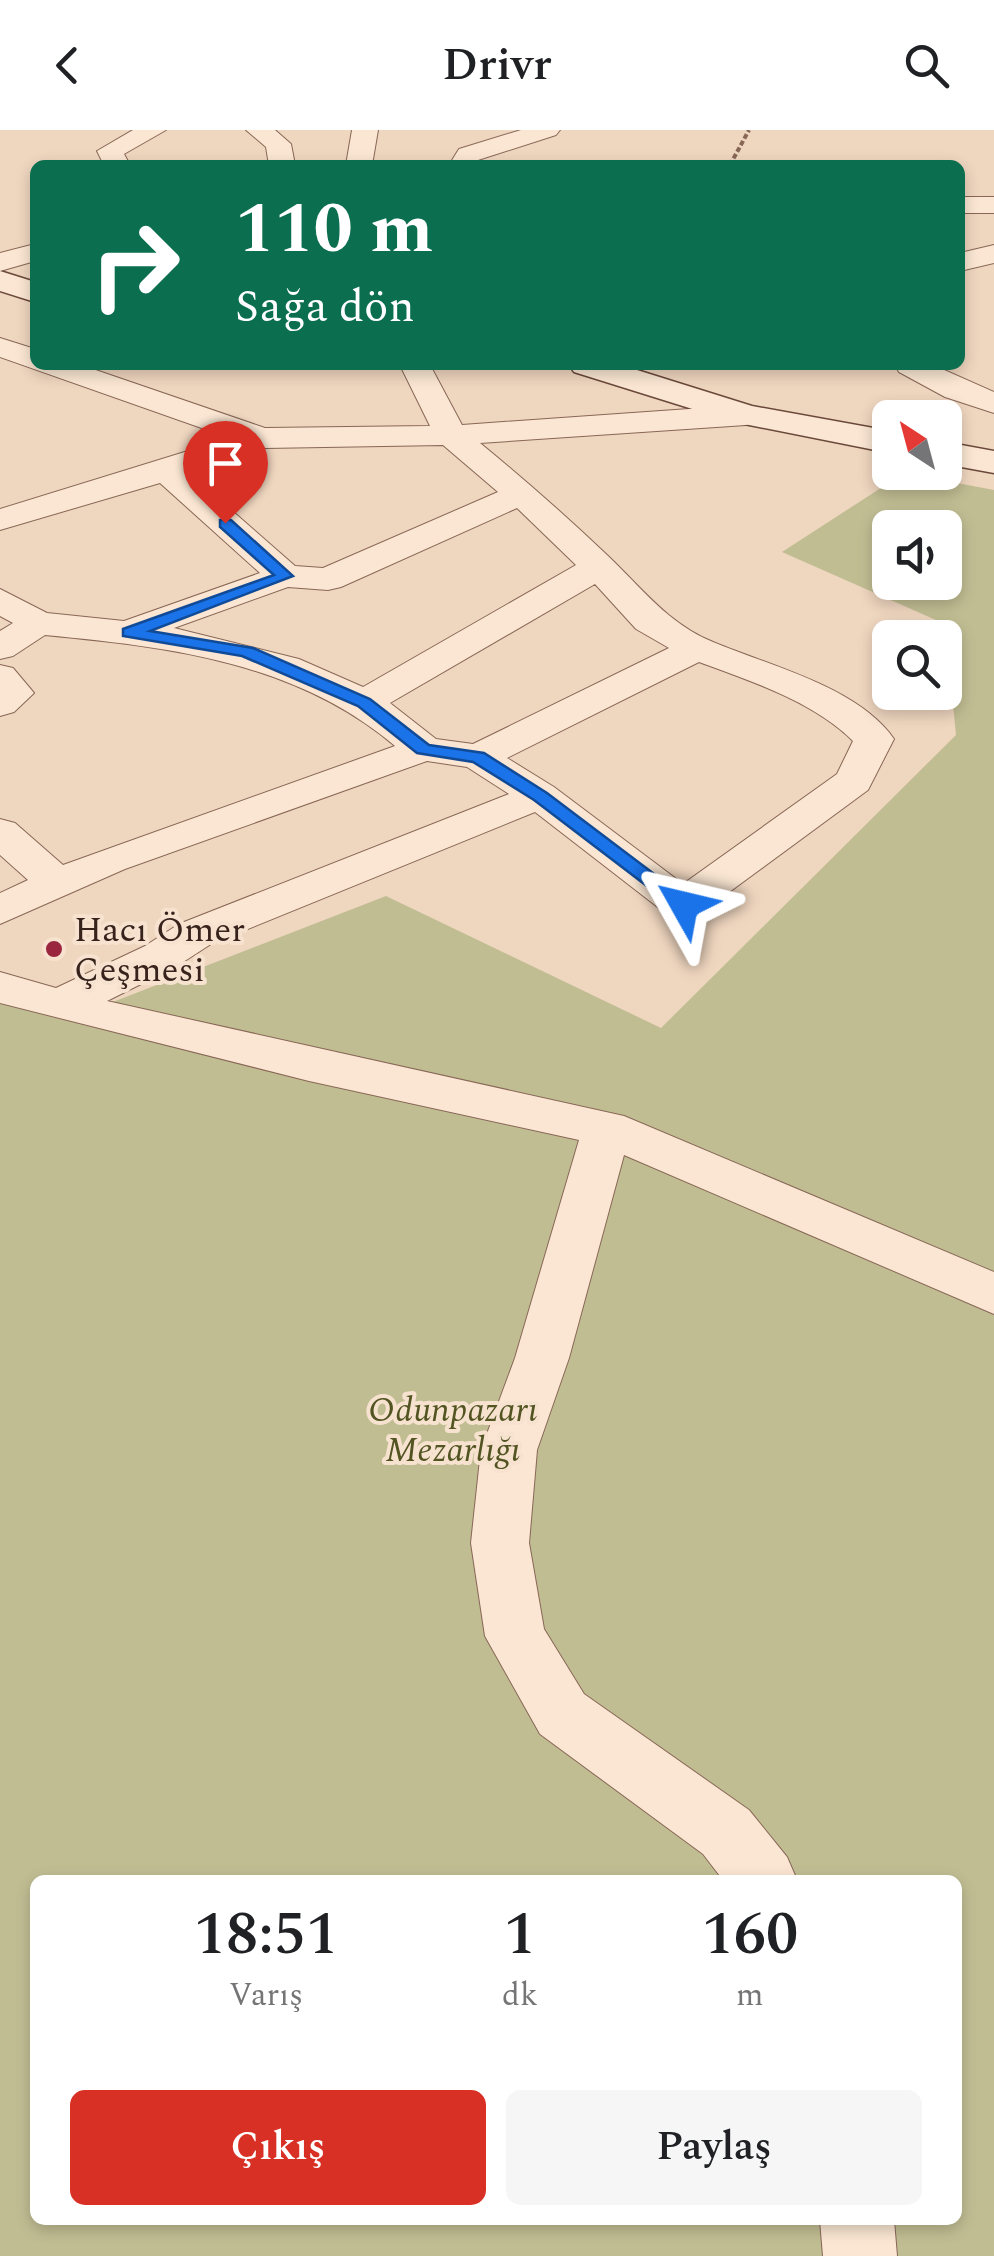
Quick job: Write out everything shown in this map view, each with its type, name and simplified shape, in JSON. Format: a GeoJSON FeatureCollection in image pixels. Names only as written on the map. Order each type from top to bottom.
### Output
{"type":"FeatureCollection","features":[{"type":"Feature","properties":{"kind":"street"},"geometry":{"type":"LineString","coordinates":[[114,160],[110,152],[153,130]]}},
{"type":"Feature","properties":{"kind":"street"},"geometry":{"type":"LineString","coordinates":[[259,130],[278,144],[281,160]]}},
{"type":"Feature","properties":{"kind":"street"},"geometry":{"type":"LineString","coordinates":[[360,160],[365,130]]}},
{"type":"Feature","properties":{"kind":"street"},"geometry":{"type":"LineString","coordinates":[[465,160],[468,155],[547,130]]}},
{"type":"Feature","properties":{"kind":"street"},"geometry":{"type":"LineString","coordinates":[[965,206],[994,206]]}},
{"type":"Feature","properties":{"kind":"street"},"geometry":{"type":"LineString","coordinates":[[0,262],[30,253]]}},
{"type":"Feature","properties":{"kind":"street"},"geometry":{"type":"LineString","coordinates":[[965,261],[994,254]]}},
{"type":"Feature","properties":{"kind":"street"},"geometry":{"type":"LineString","coordinates":[[0,281],[30,290]]}},
{"type":"Feature","properties":{"kind":"street"},"geometry":{"type":"LineString","coordinates":[[0,347],[30,358]]}},
{"type":"Feature","properties":{"kind":"street"},"geometry":{"type":"LineString","coordinates":[[65,370],[262,438]]}},
{"type":"Feature","properties":{"kind":"street"},"geometry":{"type":"LineString","coordinates":[[0,910],[110,860],[424,750],[478,757],[540,796],[684,905],[854,782],[874,739],[850,716],[756,670],[697,650],[649,621],[599,567],[451,435],[418,370]]}},
{"type":"Feature","properties":{"kind":"street"},"geometry":{"type":"LineString","coordinates":[[602,370],[746,415],[872,439]]}},
{"type":"Feature","properties":{"kind":"street"},"geometry":{"type":"LineString","coordinates":[[919,370],[956,390],[994,403]]}},
{"type":"Feature","properties":{"kind":"street"},"geometry":{"type":"LineString","coordinates":[[0,520],[262,438],[451,435],[746,415]]}},
{"type":"Feature","properties":{"kind":"street"},"geometry":{"type":"LineString","coordinates":[[962,456],[994,462]]}},
{"type":"Feature","properties":{"kind":"street"},"geometry":{"type":"LineString","coordinates":[[166,470],[285,576]]}},
{"type":"Feature","properties":{"kind":"street"},"geometry":{"type":"LineString","coordinates":[[129,632],[285,576],[328,579],[521,494]]}},
{"type":"Feature","properties":{"kind":"street"},"geometry":{"type":"LineString","coordinates":[[364,702],[599,567]]}},
{"type":"Feature","properties":{"kind":"street"},"geometry":{"type":"LineString","coordinates":[[0,600],[38,623],[129,632],[246,651],[364,702],[424,750]]}},
{"type":"Feature","properties":{"kind":"street"},"geometry":{"type":"LineString","coordinates":[[0,648],[38,623]]}},
{"type":"Feature","properties":{"kind":"street"},"geometry":{"type":"LineString","coordinates":[[478,757],[697,650]]}},
{"type":"Feature","properties":{"kind":"street"},"geometry":{"type":"LineString","coordinates":[[0,676],[15,693],[0,704]]}},
{"type":"Feature","properties":{"kind":"street"},"geometry":{"type":"LineString","coordinates":[[60,1006],[161,956],[195,934],[540,796]]}},
{"type":"Feature","properties":{"kind":"street"},"geometry":{"type":"LineString","coordinates":[[0,832],[58,884]]}},
{"type":"Feature","properties":{"kind":"street"},"geometry":{"type":"LineString","coordinates":[[0,987],[60,1006],[309,1066],[607,1128],[994,1294]]}},
{"type":"Feature","properties":{"kind":"street"},"geometry":{"type":"LineString","coordinates":[[607,1128],[542,1358],[509,1450],[500,1543],[515,1636],[562,1714],[726,1832],[760,1875]]}},
{"type":"Feature","properties":{"kind":"street"},"geometry":{"type":"LineString","coordinates":[[857,2225],[860,2256]]}},
{"type":"Feature","properties":{"kind":"path"},"geometry":{"type":"LineString","coordinates":[[733,160],[749,130]]}},
{"type":"Feature","properties":{"kind":"green space","name":"Odunpazarı Mezarlığı"},"geometry":{"type":"Polygon","coordinates":[[[962,484],[994,490],[994,2256],[0,2256],[0,997],[87,1012],[386,896],[661,1028],[956,735],[954,710],[962,710],[962,620],[936,620],[891,600],[962,600],[962,510],[872,510],[872,592],[782,552],[878,490],[962,490],[962,484]]]}},
{"type":"Feature","properties":{"kind":"place","name":"Hacı Ömer Çeşmesi"},"geometry":{"type":"Point","coordinates":[54,949]}},
{"type":"Feature","properties":{"kind":"route"},"geometry":{"type":"LineString","coordinates":[[225,523],[285,576],[129,632],[246,651],[364,702],[424,750],[478,757],[540,796],[684,905]]}}]}
